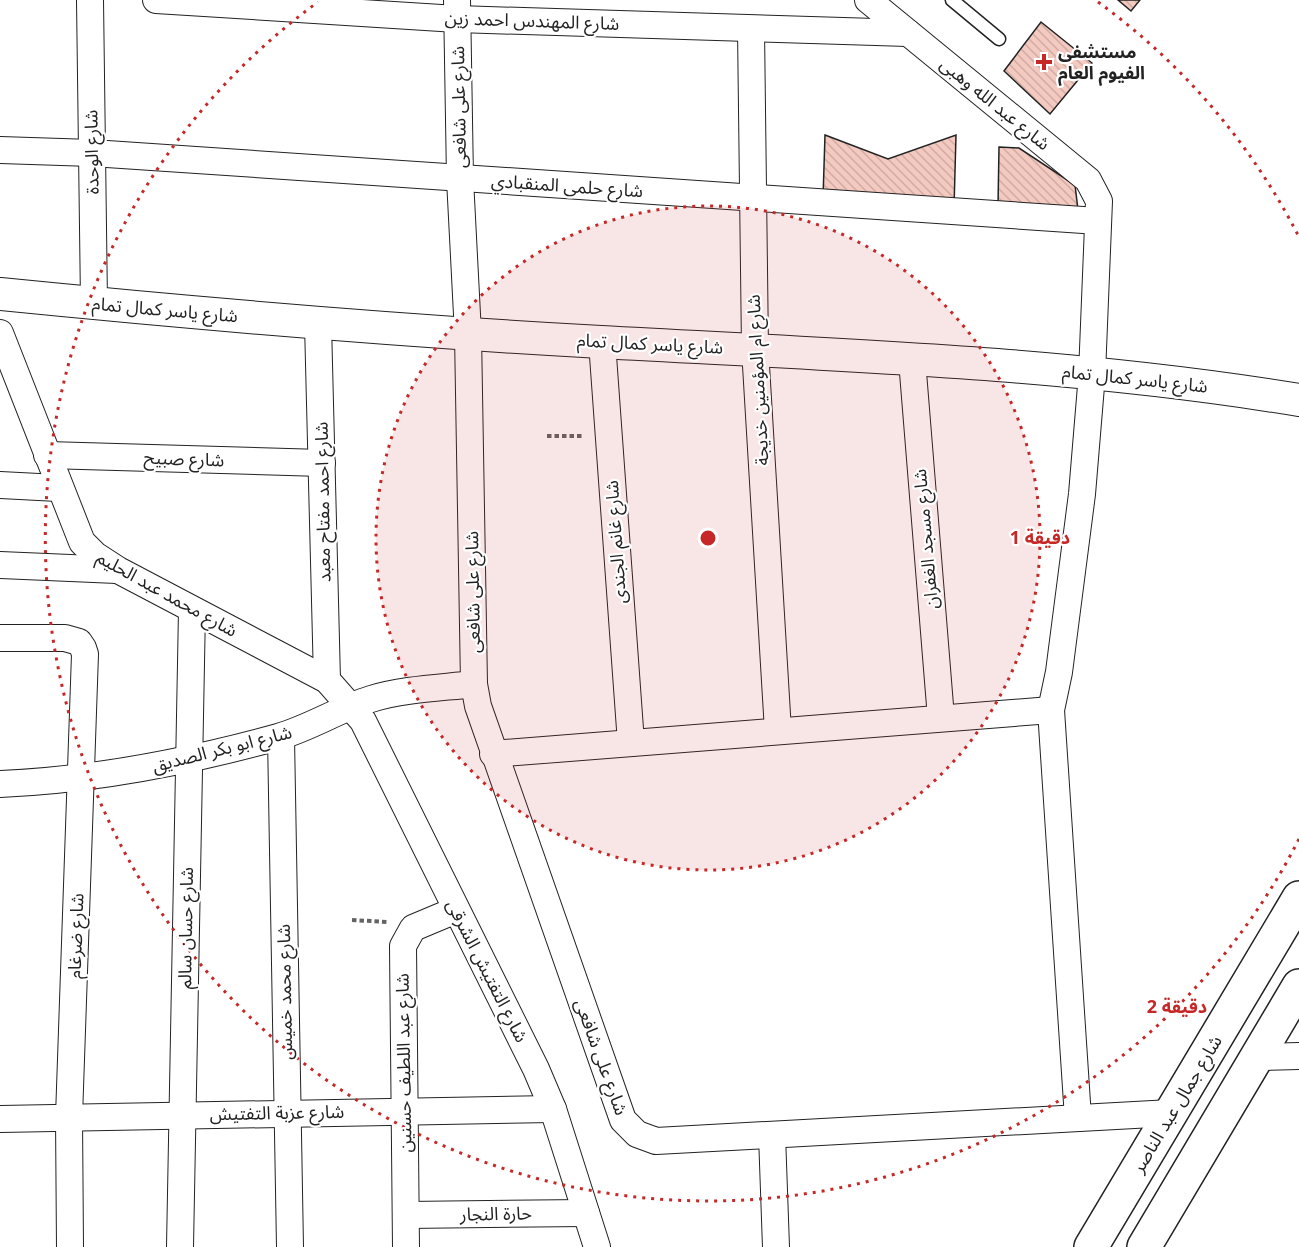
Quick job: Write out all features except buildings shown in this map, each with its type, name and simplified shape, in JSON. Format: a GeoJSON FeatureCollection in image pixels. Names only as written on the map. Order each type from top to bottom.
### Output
{"type":"FeatureCollection","features":[{"type":"Feature","properties":{"kind":"main road","name":"شارع جمال عبد الناصر"},"geometry":{"type":"LineString","coordinates":[[1091,1247],[1299,898]]}},
{"type":"Feature","properties":{"kind":"main road"},"geometry":{"type":"LineString","coordinates":[[1144,1247],[1259,1057],[1299,986]]}},
{"type":"Feature","properties":{"kind":"street","name":"شارع الوحدة"},"geometry":{"type":"LineString","coordinates":[[90,0],[94,303]]}},
{"type":"Feature","properties":{"kind":"street","name":"شارع المهندس احمد زين"},"geometry":{"type":"LineString","coordinates":[[156,0],[457,9],[751,29],[908,33]]}},
{"type":"Feature","properties":{"kind":"street","name":"شارع عبد الله وهبى"},"geometry":{"type":"LineString","coordinates":[[868,0],[1088,180],[1099,201],[1092,374],[1080,505],[1059,672],[1051,710],[1078,1118]]}},
{"type":"Feature","properties":{"kind":"street","name":"شارع على شافعى"},"geometry":{"type":"LineString","coordinates":[[457,9],[460,179],[468,334],[474,684],[482,722],[623,1120],[637,1134],[656,1141],[772,1135]]}},
{"type":"Feature","properties":{"kind":"street","name":"شارع ام المؤمنين خديجة"},"geometry":{"type":"LineString","coordinates":[[751,29],[755,349],[778,731]]}},
{"type":"Feature","properties":{"kind":"street","name":"شارع حلمى المنقبادي"},"geometry":{"type":"LineString","coordinates":[[0,150],[92,153],[1098,221]]}},
{"type":"Feature","properties":{"kind":"street","name":"شارع ياسر كمال تمام"},"geometry":{"type":"LineString","coordinates":[[0,294],[318,324],[755,349],[1092,374],[1183,383],[1299,400]]}},
{"type":"Feature","properties":{"kind":"street","name":"شارع احمد مفتاح معبد"},"geometry":{"type":"LineString","coordinates":[[318,324],[327,680]]}},
{"type":"Feature","properties":{"kind":"street","name":"شارع محمد عبد الحليم"},"geometry":{"type":"LineString","coordinates":[[0,333],[10,385],[47,455],[58,488],[82,542],[95,555],[118,570],[327,680],[352,706]]}},
{"type":"Feature","properties":{"kind":"street","name":"شارع غانم الجندى"},"geometry":{"type":"LineString","coordinates":[[602,342],[631,743]]}},
{"type":"Feature","properties":{"kind":"street","name":"شارع مسجد الغفران"},"geometry":{"type":"LineString","coordinates":[[912,360],[941,718]]}},
{"type":"Feature","properties":{"kind":"street","name":"شارع صبيح"},"geometry":{"type":"LineString","coordinates":[[47,455],[322,463]]}},
{"type":"Feature","properties":{"kind":"street"},"geometry":{"type":"LineString","coordinates":[[0,485],[58,488]]}},
{"type":"Feature","properties":{"kind":"street"},"geometry":{"type":"LineString","coordinates":[[0,565],[118,570]]}},
{"type":"Feature","properties":{"kind":"street","name":"شارع حسان سالم"},"geometry":{"type":"LineString","coordinates":[[180,1247],[192,610]]}},
{"type":"Feature","properties":{"kind":"street","name":"شارع ضرغام"},"geometry":{"type":"LineString","coordinates":[[0,638],[65,638],[79,642],[85,654],[69,1117],[70,1247]]}},
{"type":"Feature","properties":{"kind":"street","name":"شارع ابو بكر الصديق"},"geometry":{"type":"LineString","coordinates":[[0,784],[82,779],[189,759],[281,737],[352,706],[394,693],[474,684]]}},
{"type":"Feature","properties":{"kind":"street","name":"شارع التفتيش الشرقى"},"geometry":{"type":"LineString","coordinates":[[352,706],[373,739],[553,1109],[597,1247]]}},
{"type":"Feature","properties":{"kind":"street"},"geometry":{"type":"LineString","coordinates":[[493,754],[1051,710]]}},
{"type":"Feature","properties":{"kind":"street","name":"شارع محمد خميس"},"geometry":{"type":"LineString","coordinates":[[281,737],[290,1247]]}},
{"type":"Feature","properties":{"kind":"street","name":"شارع عبد اللطيف حسنين"},"geometry":{"type":"LineString","coordinates":[[406,1247],[403,946],[413,928],[456,910]]}},
{"type":"Feature","properties":{"kind":"street"},"geometry":{"type":"LineString","coordinates":[[1259,1057],[1299,1056]]}},
{"type":"Feature","properties":{"kind":"street","name":"شارع عزبة التفتيش"},"geometry":{"type":"LineString","coordinates":[[0,1119],[553,1109]]}},
{"type":"Feature","properties":{"kind":"street"},"geometry":{"type":"LineString","coordinates":[[776,1247],[772,1135],[1171,1113]]}},
{"type":"Feature","properties":{"kind":"street","name":"حارة النجار"},"geometry":{"type":"LineString","coordinates":[[406,1215],[586,1213]]}},
{"type":"Feature","properties":{"kind":"lane"},"geometry":{"type":"LineString","coordinates":[[952,0],[999,39]]}},
{"type":"Feature","properties":{"kind":"path"},"geometry":{"type":"LineString","coordinates":[[547,436],[609,435]]}},
{"type":"Feature","properties":{"kind":"place","name":"مستشفى الفيوم العام"},"geometry":{"type":"Point","coordinates":[1044,62]}}]}
